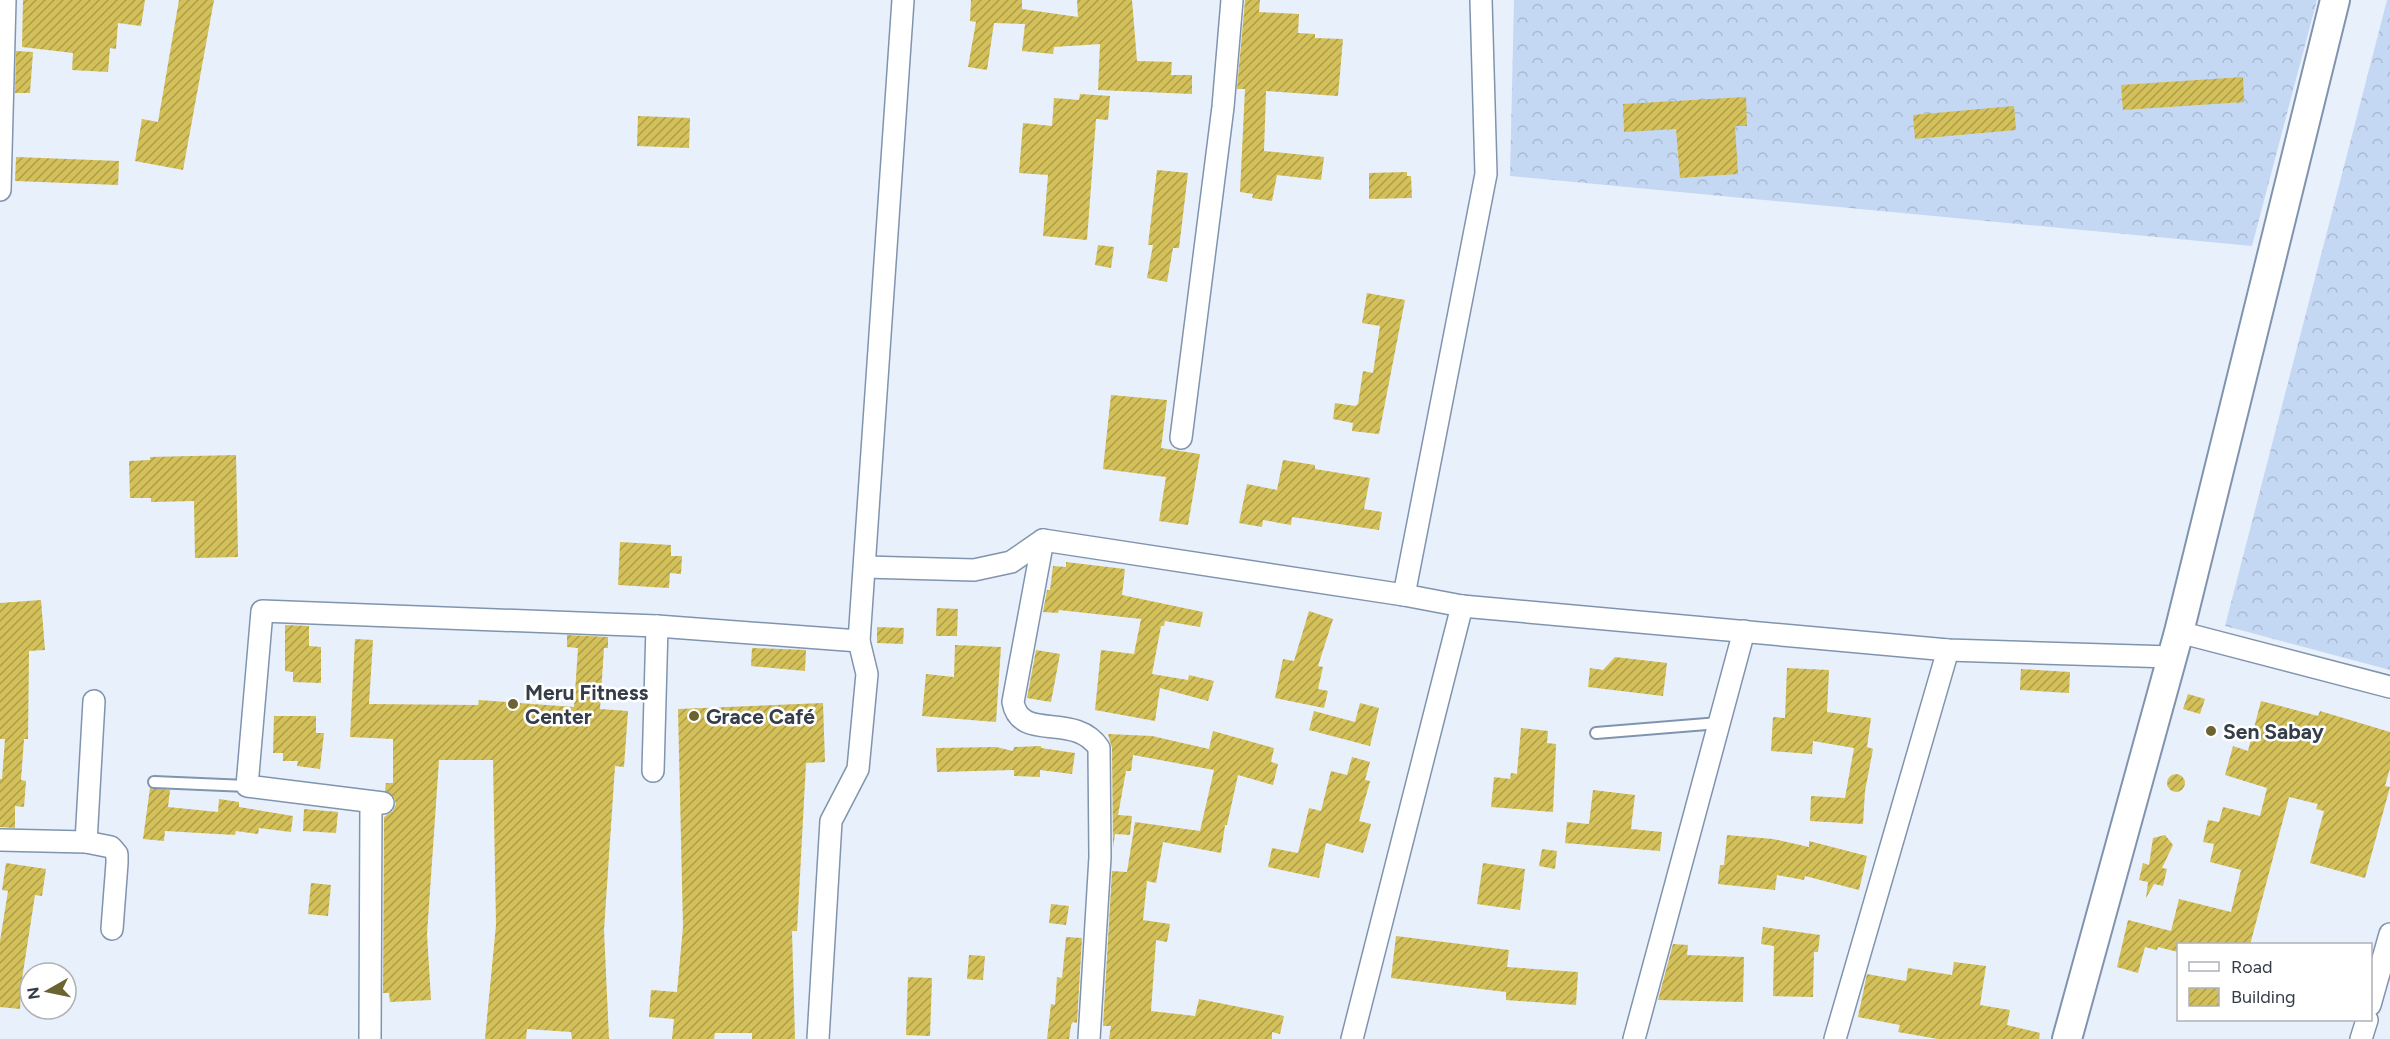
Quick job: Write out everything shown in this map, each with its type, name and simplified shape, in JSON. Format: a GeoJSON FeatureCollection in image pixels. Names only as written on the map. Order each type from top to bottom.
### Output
{"type":"FeatureCollection","features":[{"type":"Feature","properties":{"kind":"street"},"geometry":{"type":"LineString","coordinates":[[0,189],[5,0]]}},
{"type":"Feature","properties":{"kind":"street"},"geometry":{"type":"LineString","coordinates":[[818,1039],[831,822],[858,769],[867,674],[860,641],[903,0]]}},
{"type":"Feature","properties":{"kind":"street"},"geometry":{"type":"LineString","coordinates":[[1181,438],[1223,107],[1232,0]]}},
{"type":"Feature","properties":{"kind":"street"},"geometry":{"type":"LineString","coordinates":[[1404,595],[1486,174],[1480,0]]}},
{"type":"Feature","properties":{"kind":"street"},"geometry":{"type":"LineString","coordinates":[[2067,1039],[2175,644],[2335,0]]}},
{"type":"Feature","properties":{"kind":"street"},"geometry":{"type":"LineString","coordinates":[[865,567],[974,570],[1011,562],[1043,540],[1404,595],[1462,606],[1948,650],[2175,644],[2390,687]]}},
{"type":"Feature","properties":{"kind":"street"},"geometry":{"type":"LineString","coordinates":[[1043,540],[1013,702],[1015,714],[1024,723],[1080,731],[1091,737],[1099,748],[1100,857],[1089,1039]]}},
{"type":"Feature","properties":{"kind":"street"},"geometry":{"type":"LineString","coordinates":[[1352,1039],[1462,606]]}},
{"type":"Feature","properties":{"kind":"street"},"geometry":{"type":"LineString","coordinates":[[370,1039],[377,803],[247,786],[262,611],[657,626],[860,641]]}},
{"type":"Feature","properties":{"kind":"street"},"geometry":{"type":"LineString","coordinates":[[653,771],[657,626]]}},
{"type":"Feature","properties":{"kind":"street"},"geometry":{"type":"LineString","coordinates":[[1634,1039],[1744,631]]}},
{"type":"Feature","properties":{"kind":"street"},"geometry":{"type":"LineString","coordinates":[[1835,1039],[1948,650]]}},
{"type":"Feature","properties":{"kind":"street"},"geometry":{"type":"LineString","coordinates":[[86,842],[94,701]]}},
{"type":"Feature","properties":{"kind":"street"},"geometry":{"type":"LineString","coordinates":[[0,840],[86,842],[111,847],[117,854],[112,929]]}},
{"type":"Feature","properties":{"kind":"street"},"geometry":{"type":"LineString","coordinates":[[2372,1002],[2383,985],[2390,934]]}},
{"type":"Feature","properties":{"kind":"street"},"geometry":{"type":"LineString","coordinates":[[2361,1039],[2367,1021]]}},
{"type":"Feature","properties":{"kind":"lane"},"geometry":{"type":"LineString","coordinates":[[1596,733],[1719,723]]}},
{"type":"Feature","properties":{"kind":"lane"},"geometry":{"type":"LineString","coordinates":[[154,782],[247,786]]}},
{"type":"Feature","properties":{"kind":"green space"},"geometry":{"type":"Polygon","coordinates":[[[1514,0],[2317,0],[2252,246],[1510,176],[1514,0]]]}},
{"type":"Feature","properties":{"kind":"green space"},"geometry":{"type":"Polygon","coordinates":[[[2387,0],[2390,0],[2390,670],[2225,626],[2387,0]]]}},
{"type":"Feature","properties":{"kind":"building"},"geometry":{"type":"Polygon","coordinates":[[[23,0],[145,0],[141,26],[118,23],[116,49],[110,48],[108,72],[72,70],[73,53],[22,47],[23,0]]]}},
{"type":"Feature","properties":{"kind":"building"},"geometry":{"type":"Polygon","coordinates":[[[179,0],[214,0],[183,170],[135,161],[142,119],[158,122],[179,0]]]}},
{"type":"Feature","properties":{"kind":"building"},"geometry":{"type":"Polygon","coordinates":[[[971,0],[1022,0],[1022,9],[1078,17],[1077,0],[1132,0],[1137,61],[1172,62],[1171,75],[1192,75],[1192,94],[1098,90],[1100,44],[1054,47],[1053,54],[1022,51],[1025,24],[994,23],[987,70],[968,67],[976,22],[970,21],[971,0]]]}},
{"type":"Feature","properties":{"kind":"building"},"geometry":{"type":"Polygon","coordinates":[[[1245,0],[1260,0],[1259,12],[1299,14],[1298,33],[1315,34],[1315,38],[1343,39],[1338,96],[1266,91],[1264,151],[1324,157],[1321,180],[1277,175],[1272,201],[1252,198],[1253,194],[1240,192],[1245,89],[1237,89],[1245,0]]]}},
{"type":"Feature","properties":{"kind":"building"},"geometry":{"type":"Polygon","coordinates":[[[16,51],[33,52],[30,93],[15,93],[16,51]]]}},
{"type":"Feature","properties":{"kind":"building"},"geometry":{"type":"Polygon","coordinates":[[[2243,77],[2244,102],[2123,110],[2121,85],[2243,77]]]}},
{"type":"Feature","properties":{"kind":"building"},"geometry":{"type":"Polygon","coordinates":[[[1080,94],[1110,96],[1108,120],[1096,119],[1087,240],[1043,236],[1048,175],[1019,173],[1023,123],[1052,126],[1054,98],[1079,100],[1080,94]]]}},
{"type":"Feature","properties":{"kind":"building"},"geometry":{"type":"Polygon","coordinates":[[[1746,97],[1747,126],[1735,126],[1738,174],[1680,178],[1676,129],[1624,132],[1623,104],[1746,97]]]}},
{"type":"Feature","properties":{"kind":"building"},"geometry":{"type":"Polygon","coordinates":[[[2014,106],[2016,130],[1915,139],[1913,115],[2014,106]]]}},
{"type":"Feature","properties":{"kind":"building"},"geometry":{"type":"Polygon","coordinates":[[[638,116],[690,118],[689,148],[637,146],[638,116]]]}},
{"type":"Feature","properties":{"kind":"building"},"geometry":{"type":"Polygon","coordinates":[[[16,157],[119,161],[118,185],[15,181],[16,157]]]}},
{"type":"Feature","properties":{"kind":"building"},"geometry":{"type":"Polygon","coordinates":[[[1157,170],[1188,173],[1179,248],[1173,248],[1167,282],[1147,278],[1153,245],[1148,245],[1157,170]]]}},
{"type":"Feature","properties":{"kind":"building"},"geometry":{"type":"Polygon","coordinates":[[[1407,172],[1407,176],[1411,176],[1412,198],[1369,199],[1369,173],[1407,172]]]}},
{"type":"Feature","properties":{"kind":"building"},"geometry":{"type":"Polygon","coordinates":[[[1098,245],[1114,247],[1111,268],[1095,265],[1098,245]]]}},
{"type":"Feature","properties":{"kind":"building"},"geometry":{"type":"Polygon","coordinates":[[[1367,293],[1405,300],[1379,434],[1352,431],[1353,423],[1333,419],[1335,403],[1355,406],[1358,404],[1363,371],[1373,373],[1380,326],[1362,323],[1367,293]]]}},
{"type":"Feature","properties":{"kind":"building"},"geometry":{"type":"Polygon","coordinates":[[[1111,395],[1167,400],[1161,448],[1200,454],[1188,525],[1159,521],[1166,477],[1103,469],[1111,395]]]}},
{"type":"Feature","properties":{"kind":"building"},"geometry":{"type":"Polygon","coordinates":[[[236,455],[238,557],[195,558],[194,501],[151,502],[151,498],[130,498],[129,461],[150,460],[150,457],[236,455]]]}},
{"type":"Feature","properties":{"kind":"building"},"geometry":{"type":"Polygon","coordinates":[[[1283,460],[1315,465],[1315,469],[1370,478],[1364,509],[1382,512],[1379,530],[1292,517],[1291,525],[1263,520],[1262,527],[1239,523],[1247,484],[1277,490],[1283,460]]]}},
{"type":"Feature","properties":{"kind":"building"},"geometry":{"type":"Polygon","coordinates":[[[620,542],[671,545],[671,556],[682,556],[681,574],[670,573],[669,588],[618,585],[620,542]]]}},
{"type":"Feature","properties":{"kind":"building"},"geometry":{"type":"Polygon","coordinates":[[[1066,562],[1125,569],[1122,595],[1203,612],[1200,627],[1165,621],[1164,626],[1161,626],[1152,674],[1188,680],[1189,675],[1214,681],[1208,701],[1160,688],[1155,721],[1095,710],[1101,650],[1134,654],[1141,619],[1059,610],[1058,613],[1043,612],[1047,590],[1050,590],[1053,566],[1066,567],[1066,562]]]}},
{"type":"Feature","properties":{"kind":"building"},"geometry":{"type":"Polygon","coordinates":[[[41,600],[45,650],[29,651],[28,739],[24,739],[21,780],[26,781],[24,807],[15,806],[15,828],[0,827],[0,779],[2,779],[5,739],[0,739],[0,603],[41,600]]]}},
{"type":"Feature","properties":{"kind":"building"},"geometry":{"type":"Polygon","coordinates":[[[937,608],[958,609],[957,636],[936,636],[937,608]]]}},
{"type":"Feature","properties":{"kind":"building"},"geometry":{"type":"Polygon","coordinates":[[[1309,611],[1333,619],[1318,666],[1323,667],[1318,689],[1328,691],[1324,708],[1275,698],[1283,659],[1294,661],[1309,611]]]}},
{"type":"Feature","properties":{"kind":"building"},"geometry":{"type":"Polygon","coordinates":[[[285,625],[309,626],[309,646],[321,647],[321,683],[293,682],[293,672],[285,671],[285,625]]]}},
{"type":"Feature","properties":{"kind":"building"},"geometry":{"type":"Polygon","coordinates":[[[877,627],[904,628],[903,644],[877,643],[877,627]]]}},
{"type":"Feature","properties":{"kind":"building"},"geometry":{"type":"Polygon","coordinates":[[[567,635],[608,637],[608,648],[604,648],[600,709],[628,711],[624,767],[615,766],[604,930],[609,1039],[572,1039],[571,1032],[527,1029],[526,1039],[485,1039],[496,925],[493,760],[439,760],[427,934],[431,1000],[390,1002],[389,993],[383,993],[384,817],[393,811],[396,804],[394,798],[385,791],[386,783],[393,783],[393,739],[350,737],[355,639],[373,640],[369,704],[478,705],[479,700],[574,707],[578,648],[567,647],[567,635]]]}},
{"type":"Feature","properties":{"kind":"building"},"geometry":{"type":"Polygon","coordinates":[[[955,645],[1001,647],[996,722],[922,716],[926,674],[954,677],[955,645]]]}},
{"type":"Feature","properties":{"kind":"building"},"geometry":{"type":"Polygon","coordinates":[[[752,648],[806,650],[805,671],[751,666],[752,648]]]}},
{"type":"Feature","properties":{"kind":"building"},"geometry":{"type":"Polygon","coordinates":[[[1036,650],[1060,654],[1051,702],[1027,698],[1036,650]]]}},
{"type":"Feature","properties":{"kind":"building"},"geometry":{"type":"Polygon","coordinates":[[[1615,657],[1667,663],[1663,696],[1588,687],[1590,668],[1603,670],[1615,657]]]}},
{"type":"Feature","properties":{"kind":"building"},"geometry":{"type":"Polygon","coordinates":[[[1787,668],[1829,670],[1827,712],[1871,718],[1867,747],[1873,749],[1865,791],[1863,824],[1810,821],[1811,796],[1845,798],[1854,748],[1813,741],[1812,754],[1771,751],[1773,717],[1785,718],[1787,668]]]}},
{"type":"Feature","properties":{"kind":"building"},"geometry":{"type":"Polygon","coordinates":[[[2021,669],[2070,672],[2069,693],[2020,690],[2021,669]]]}},
{"type":"Feature","properties":{"kind":"building"},"geometry":{"type":"Polygon","coordinates":[[[2188,694],[2205,699],[2200,714],[2183,709],[2188,694]]]}},
{"type":"Feature","properties":{"kind":"building"},"geometry":{"type":"Polygon","coordinates":[[[2261,701],[2318,716],[2320,711],[2390,732],[2390,768],[2385,786],[2390,787],[2365,878],[2310,863],[2324,811],[2316,809],[2318,804],[2289,797],[2251,943],[2177,943],[2177,952],[2158,947],[2157,950],[2145,947],[2138,973],[2117,967],[2128,920],[2171,931],[2179,899],[2231,912],[2241,870],[2210,862],[2214,844],[2203,842],[2208,820],[2219,822],[2223,807],[2260,816],[2267,788],[2225,775],[2233,746],[2248,751],[2261,701]]]}},
{"type":"Feature","properties":{"kind":"building"},"geometry":{"type":"Polygon","coordinates":[[[823,703],[825,762],[806,763],[797,931],[792,931],[795,1039],[752,1039],[752,1033],[715,1033],[714,1039],[672,1039],[674,1019],[649,1017],[651,990],[677,992],[683,927],[678,709],[823,703]]]}},
{"type":"Feature","properties":{"kind":"building"},"geometry":{"type":"Polygon","coordinates":[[[1360,703],[1379,708],[1370,746],[1309,730],[1314,711],[1355,722],[1360,703]]]}},
{"type":"Feature","properties":{"kind":"building"},"geometry":{"type":"Polygon","coordinates":[[[274,716],[316,716],[316,733],[324,733],[320,769],[297,766],[298,761],[283,761],[283,753],[273,753],[274,716]]]}},
{"type":"Feature","properties":{"kind":"building"},"geometry":{"type":"Polygon","coordinates":[[[1521,728],[1548,731],[1547,743],[1556,744],[1553,812],[1491,807],[1494,777],[1510,779],[1511,773],[1517,774],[1521,728]]]}},
{"type":"Feature","properties":{"kind":"building"},"geometry":{"type":"Polygon","coordinates":[[[1213,731],[1274,748],[1271,762],[1278,764],[1273,785],[1238,775],[1227,825],[1225,825],[1221,853],[1163,842],[1156,883],[1147,881],[1143,920],[1170,924],[1167,942],[1156,940],[1151,1011],[1195,1016],[1199,999],[1284,1016],[1280,1034],[1272,1032],[1272,1039],[1109,1039],[1111,1026],[1103,1026],[1112,871],[1127,872],[1135,822],[1200,831],[1214,770],[1133,755],[1131,771],[1126,771],[1118,815],[1132,816],[1130,835],[1115,834],[1113,848],[1112,748],[1108,734],[1152,736],[1209,749],[1213,731]]]}},
{"type":"Feature","properties":{"kind":"building"},"geometry":{"type":"Polygon","coordinates":[[[1041,746],[1041,748],[1075,753],[1072,774],[1040,770],[1040,777],[1014,776],[1014,770],[937,772],[936,748],[996,747],[1013,751],[1014,747],[1041,746]]]}},
{"type":"Feature","properties":{"kind":"building"},"geometry":{"type":"Polygon","coordinates":[[[1352,757],[1370,762],[1365,780],[1370,781],[1359,821],[1371,824],[1363,853],[1326,843],[1319,878],[1268,867],[1272,848],[1298,853],[1309,808],[1321,811],[1331,771],[1347,775],[1352,757]]]}},
{"type":"Feature","properties":{"kind":"building"},"geometry":{"type":"Polygon","coordinates":[[[2176,774],[2182,777],[2185,783],[2182,789],[2176,792],[2170,789],[2167,783],[2170,777],[2176,774]]]}},
{"type":"Feature","properties":{"kind":"building"},"geometry":{"type":"Polygon","coordinates":[[[150,788],[170,790],[168,807],[218,812],[219,799],[239,802],[239,807],[293,816],[291,832],[259,828],[258,834],[236,831],[235,835],[165,831],[164,841],[143,839],[150,788]]]}},
{"type":"Feature","properties":{"kind":"building"},"geometry":{"type":"Polygon","coordinates":[[[1593,790],[1635,795],[1631,829],[1662,832],[1660,851],[1565,843],[1567,822],[1589,824],[1593,790]]]}},
{"type":"Feature","properties":{"kind":"building"},"geometry":{"type":"Polygon","coordinates":[[[304,809],[338,812],[336,833],[303,831],[304,809]]]}},
{"type":"Feature","properties":{"kind":"building"},"geometry":{"type":"Polygon","coordinates":[[[1727,835],[1773,839],[1809,847],[1809,841],[1867,856],[1859,890],[1805,876],[1804,880],[1777,875],[1775,890],[1718,884],[1720,865],[1724,865],[1727,835]]]}},
{"type":"Feature","properties":{"kind":"building"},"geometry":{"type":"Polygon","coordinates":[[[2165,835],[2173,845],[2162,868],[2167,869],[2163,886],[2154,884],[2146,898],[2148,882],[2139,880],[2143,863],[2149,865],[2153,838],[2165,835]]]}},
{"type":"Feature","properties":{"kind":"building"},"geometry":{"type":"Polygon","coordinates":[[[1542,849],[1557,851],[1555,869],[1539,866],[1542,849]]]}},
{"type":"Feature","properties":{"kind":"building"},"geometry":{"type":"Polygon","coordinates":[[[6,863],[46,869],[42,896],[35,895],[25,961],[18,961],[18,1009],[0,1007],[0,941],[8,891],[2,890],[6,863]]]}},
{"type":"Feature","properties":{"kind":"building"},"geometry":{"type":"Polygon","coordinates":[[[1483,863],[1525,869],[1520,910],[1477,904],[1483,863]]]}},
{"type":"Feature","properties":{"kind":"building"},"geometry":{"type":"Polygon","coordinates":[[[311,883],[331,885],[328,916],[308,914],[311,883]]]}},
{"type":"Feature","properties":{"kind":"building"},"geometry":{"type":"Polygon","coordinates":[[[1051,904],[1069,906],[1066,925],[1049,923],[1051,904]]]}},
{"type":"Feature","properties":{"kind":"building"},"geometry":{"type":"Polygon","coordinates":[[[1763,927],[1820,935],[1818,952],[1814,952],[1813,997],[1773,996],[1774,946],[1761,944],[1763,927]]]}},
{"type":"Feature","properties":{"kind":"building"},"geometry":{"type":"Polygon","coordinates":[[[1396,936],[1509,950],[1507,967],[1578,972],[1576,1005],[1506,1000],[1506,992],[1391,978],[1396,936]]]}},
{"type":"Feature","properties":{"kind":"building"},"geometry":{"type":"Polygon","coordinates":[[[1066,937],[1082,938],[1077,1023],[1073,1022],[1071,1025],[1069,1039],[1047,1039],[1051,1004],[1055,1005],[1057,977],[1062,978],[1066,937]]]}},
{"type":"Feature","properties":{"kind":"building"},"geometry":{"type":"Polygon","coordinates":[[[1673,944],[1688,945],[1687,955],[1744,957],[1743,1002],[1658,1000],[1673,944]]]}},
{"type":"Feature","properties":{"kind":"building"},"geometry":{"type":"Polygon","coordinates":[[[969,955],[985,956],[983,980],[967,979],[969,955]]]}},
{"type":"Feature","properties":{"kind":"building"},"geometry":{"type":"Polygon","coordinates":[[[1954,962],[1986,966],[1980,1005],[2010,1010],[2007,1025],[2040,1033],[2039,1039],[1938,1039],[1898,1032],[1900,1025],[1858,1017],[1867,974],[1906,981],[1908,968],[1952,975],[1954,962]]]}},
{"type":"Feature","properties":{"kind":"building"},"geometry":{"type":"Polygon","coordinates":[[[908,977],[932,978],[930,1036],[906,1035],[908,977]]]}},
{"type":"Feature","properties":{"kind":"place","name":"Meru Fitness Center"},"geometry":{"type":"Point","coordinates":[513,704]}},
{"type":"Feature","properties":{"kind":"place","name":"Grace Café"},"geometry":{"type":"Point","coordinates":[694,716]}},
{"type":"Feature","properties":{"kind":"place","name":"Sen Sabay"},"geometry":{"type":"Point","coordinates":[2211,731]}}]}
